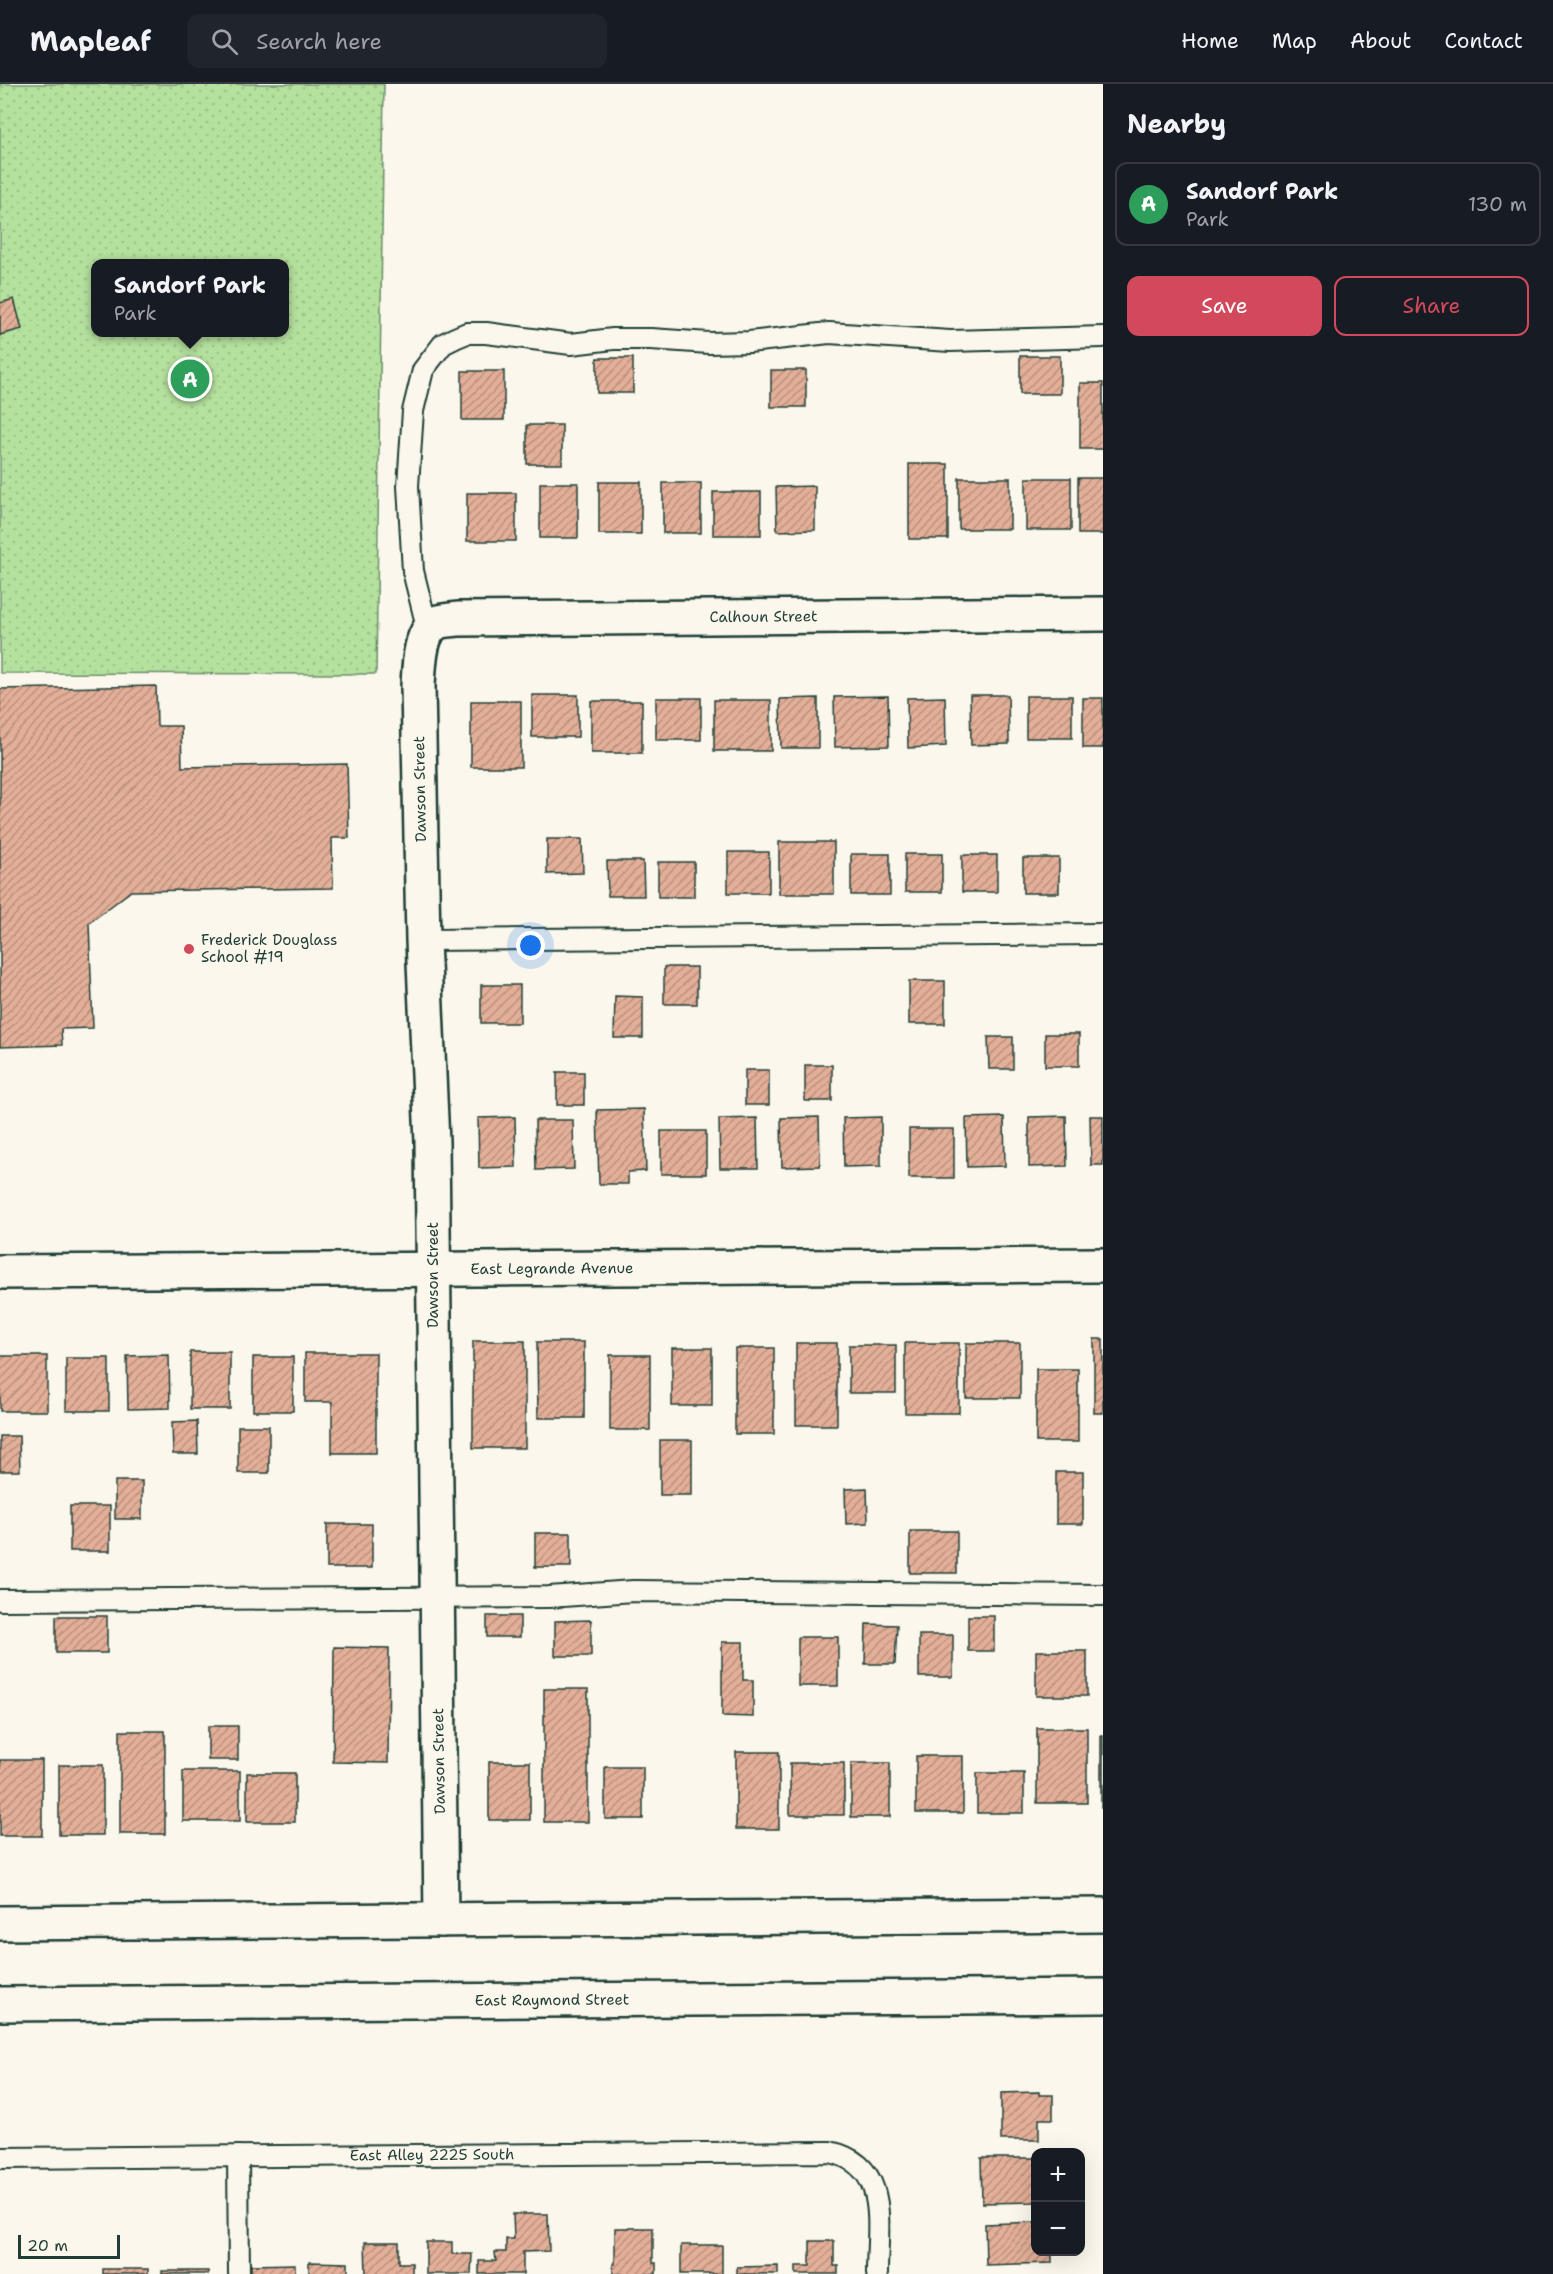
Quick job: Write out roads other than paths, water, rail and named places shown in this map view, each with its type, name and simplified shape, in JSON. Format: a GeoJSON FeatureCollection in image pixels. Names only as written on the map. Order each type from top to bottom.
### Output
{"type":"FeatureCollection","features":[{"type":"Feature","properties":{"kind":"street","name":"Calhoun Street"},"geometry":{"type":"LineString","coordinates":[[428,631],[437,622],[458,619],[1103,614]]}},
{"type":"Feature","properties":{"kind":"street","name":"Dawson Street"},"geometry":{"type":"LineString","coordinates":[[428,631],[420,655],[418,686],[423,940],[432,1142],[441,1920]]}},
{"type":"Feature","properties":{"kind":"street","name":"East Legrande Avenue"},"geometry":{"type":"LineString","coordinates":[[0,1272],[1103,1265]]}},
{"type":"Feature","properties":{"kind":"street"},"geometry":{"type":"LineString","coordinates":[[0,1923],[1103,1915]]}},
{"type":"Feature","properties":{"kind":"street","name":"East Raymond Street"},"geometry":{"type":"LineString","coordinates":[[0,2004],[1103,1995]]}},
{"type":"Feature","properties":{"kind":"lane"},"geometry":{"type":"LineString","coordinates":[[428,631],[412,571],[408,486],[412,411],[423,370],[443,344],[455,338],[467,333],[486,333],[571,344],[613,339],[710,343],[749,342],[829,333],[950,341],[1103,337]]}},
{"type":"Feature","properties":{"kind":"lane"},"geometry":{"type":"LineString","coordinates":[[423,940],[1103,934]]}},
{"type":"Feature","properties":{"kind":"lane"},"geometry":{"type":"LineString","coordinates":[[0,1600],[549,1597],[633,1591],[1103,1595]]}},
{"type":"Feature","properties":{"kind":"lane","name":"East Alley 2225 South"},"geometry":{"type":"LineString","coordinates":[[0,2158],[830,2152],[846,2156],[870,2176],[877,2196],[877,2274]]}},
{"type":"Feature","properties":{"kind":"lane"},"geometry":{"type":"LineString","coordinates":[[238,2156],[239,2274]]}},
{"type":"Feature","properties":{"kind":"place","name":"Sandorf Park"},"geometry":{"type":"Point","coordinates":[190,379]}},
{"type":"Feature","properties":{"kind":"place","name":"Frederick Douglass School #19"},"geometry":{"type":"Point","coordinates":[189,949]}}]}
